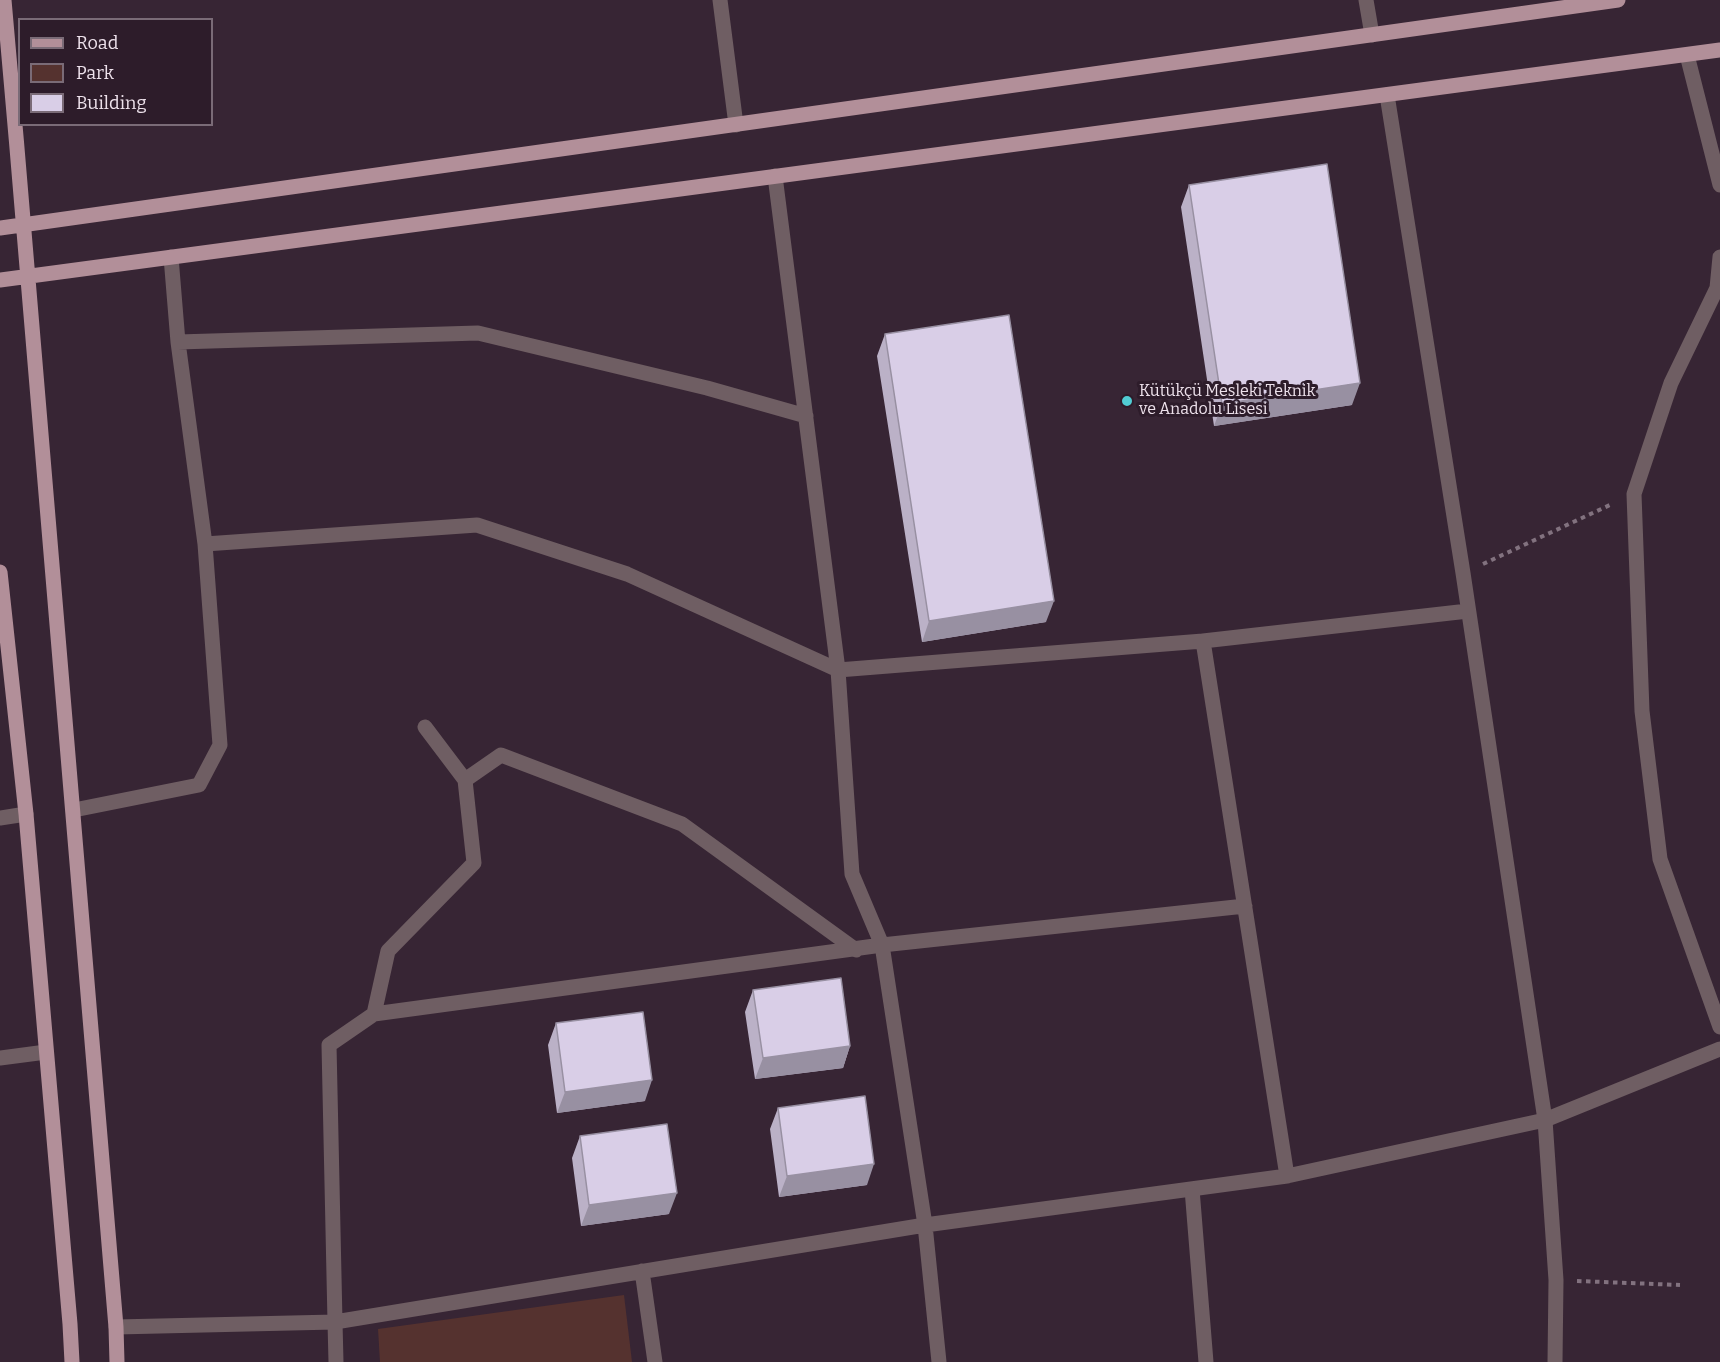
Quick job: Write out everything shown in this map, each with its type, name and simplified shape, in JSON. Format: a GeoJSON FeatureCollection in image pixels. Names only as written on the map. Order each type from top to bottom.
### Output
{"type":"FeatureCollection","features":[{"type":"Feature","properties":{"kind":"main road"},"geometry":{"type":"LineString","coordinates":[[4,0],[74,810],[117,1362]]}},
{"type":"Feature","properties":{"kind":"main road"},"geometry":{"type":"LineString","coordinates":[[0,228],[1372,35],[1577,3],[1618,0]]}},
{"type":"Feature","properties":{"kind":"main road"},"geometry":{"type":"LineString","coordinates":[[0,280],[1720,50]]}},
{"type":"Feature","properties":{"kind":"main road"},"geometry":{"type":"LineString","coordinates":[[0,572],[26,814],[72,1362]]}},
{"type":"Feature","properties":{"kind":"street"},"geometry":{"type":"LineString","coordinates":[[720,0],[736,125]]}},
{"type":"Feature","properties":{"kind":"street"},"geometry":{"type":"LineString","coordinates":[[1366,0],[1372,35]]}},
{"type":"Feature","properties":{"kind":"street"},"geometry":{"type":"LineString","coordinates":[[1687,55],[1720,185]]}},
{"type":"Feature","properties":{"kind":"street"},"geometry":{"type":"LineString","coordinates":[[1387,95],[1463,573],[1545,1120],[1556,1280],[1555,1362]]}},
{"type":"Feature","properties":{"kind":"street"},"geometry":{"type":"LineString","coordinates":[[775,176],[838,669],[852,874],[882,945],[925,1225],[939,1362]]}},
{"type":"Feature","properties":{"kind":"street"},"geometry":{"type":"LineString","coordinates":[[74,810],[200,785],[220,746],[205,544],[178,342],[171,257]]}},
{"type":"Feature","properties":{"kind":"street"},"geometry":{"type":"LineString","coordinates":[[1720,257],[1717,288],[1671,383],[1634,494],[1642,711],[1660,859],[1720,1027]]}},
{"type":"Feature","properties":{"kind":"street"},"geometry":{"type":"LineString","coordinates":[[178,342],[478,333],[707,388],[806,416]]}},
{"type":"Feature","properties":{"kind":"street"},"geometry":{"type":"LineString","coordinates":[[205,544],[477,525],[627,574],[838,669],[1203,641],[1468,611]]}},
{"type":"Feature","properties":{"kind":"street"},"geometry":{"type":"LineString","coordinates":[[1203,641],[1287,1176]]}},
{"type":"Feature","properties":{"kind":"street"},"geometry":{"type":"LineString","coordinates":[[374,1014],[388,951],[474,862],[465,780],[425,727]]}},
{"type":"Feature","properties":{"kind":"street"},"geometry":{"type":"LineString","coordinates":[[465,780],[501,755],[682,824],[856,950]]}},
{"type":"Feature","properties":{"kind":"street"},"geometry":{"type":"LineString","coordinates":[[0,818],[26,814]]}},
{"type":"Feature","properties":{"kind":"street"},"geometry":{"type":"LineString","coordinates":[[336,1362],[329,1045],[374,1014],[882,945],[1245,906]]}},
{"type":"Feature","properties":{"kind":"street"},"geometry":{"type":"LineString","coordinates":[[116,1327],[334,1322],[925,1225],[1287,1176],[1545,1120],[1720,1049]]}},
{"type":"Feature","properties":{"kind":"street"},"geometry":{"type":"LineString","coordinates":[[0,1058],[46,1052]]}},
{"type":"Feature","properties":{"kind":"street"},"geometry":{"type":"LineString","coordinates":[[1192,1189],[1206,1362]]}},
{"type":"Feature","properties":{"kind":"street"},"geometry":{"type":"LineString","coordinates":[[642,1271],[655,1362]]}},
{"type":"Feature","properties":{"kind":"path"},"geometry":{"type":"LineString","coordinates":[[1463,573],[1634,494]]}},
{"type":"Feature","properties":{"kind":"path"},"geometry":{"type":"LineString","coordinates":[[1556,1280],[1680,1285]]}},
{"type":"Feature","properties":{"kind":"green space"},"geometry":{"type":"Polygon","coordinates":[[[624,1295],[632,1362],[380,1362],[378,1329],[624,1295]]]}},
{"type":"Feature","properties":{"kind":"building"},"geometry":{"type":"Polygon","coordinates":[[[1327,164],[1360,383],[1222,404],[1189,185],[1327,164]]]}},
{"type":"Feature","properties":{"kind":"building"},"geometry":{"type":"Polygon","coordinates":[[[1009,315],[1054,601],[929,621],[885,334],[1009,315]]]}},
{"type":"Feature","properties":{"kind":"building"},"geometry":{"type":"Polygon","coordinates":[[[841,978],[850,1046],[763,1058],[753,990],[841,978]]]}},
{"type":"Feature","properties":{"kind":"building"},"geometry":{"type":"Polygon","coordinates":[[[643,1012],[652,1080],[565,1092],[556,1023],[643,1012]]]}},
{"type":"Feature","properties":{"kind":"building"},"geometry":{"type":"Polygon","coordinates":[[[865,1096],[874,1164],[787,1176],[778,1108],[865,1096]]]}},
{"type":"Feature","properties":{"kind":"building"},"geometry":{"type":"Polygon","coordinates":[[[667,1124],[677,1193],[589,1205],[580,1136],[667,1124]]]}},
{"type":"Feature","properties":{"kind":"place","name":"Kütükçü Mesleki Teknik ve Anadolu Lisesi"},"geometry":{"type":"Point","coordinates":[1127,401]}}]}
